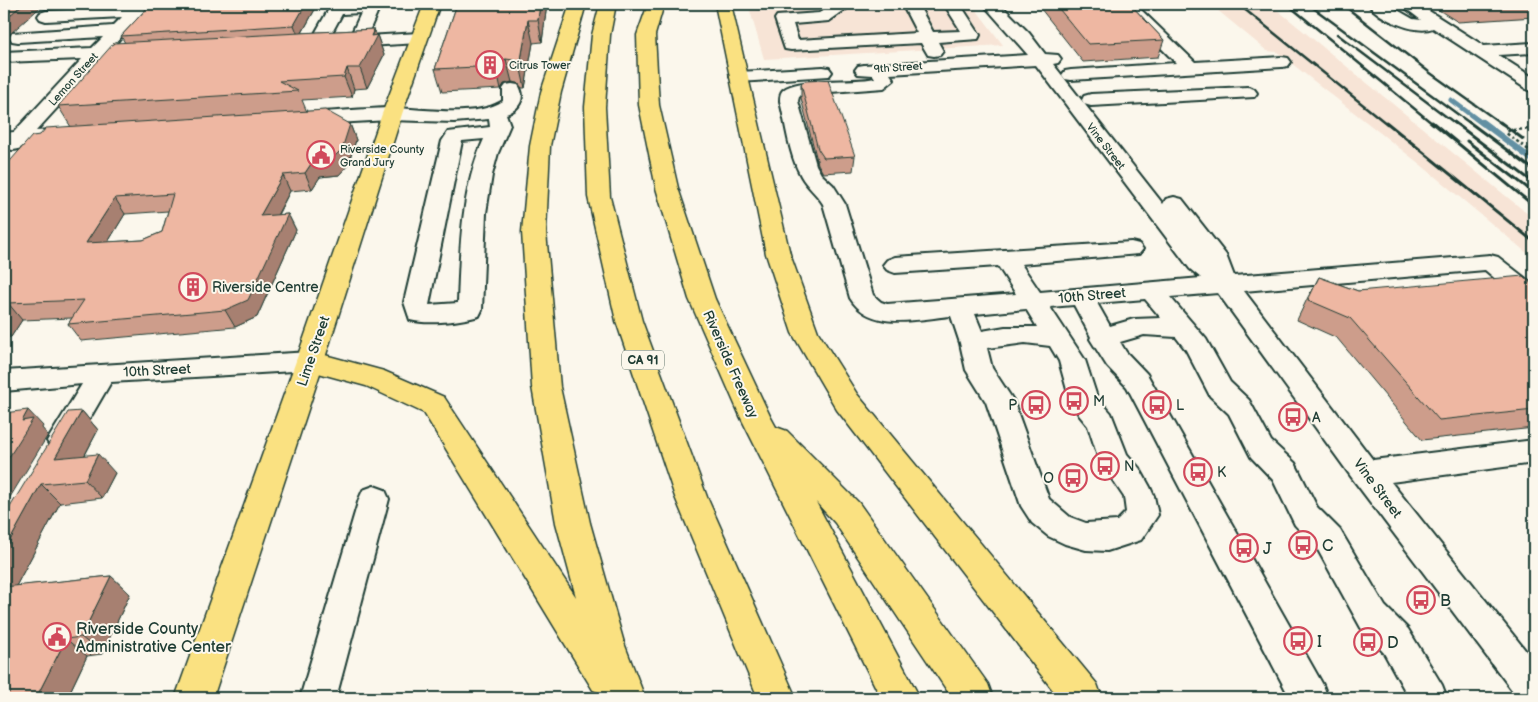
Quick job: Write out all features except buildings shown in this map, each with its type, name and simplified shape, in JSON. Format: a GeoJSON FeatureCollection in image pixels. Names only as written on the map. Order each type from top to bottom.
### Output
{"type":"FeatureCollection","features":[{"type":"Feature","properties":{"kind":"main road","name":"Lime Street"},"geometry":{"type":"LineString","coordinates":[[194,698],[310,361],[392,114],[432,4]]}},
{"type":"Feature","properties":{"kind":"main road"},"geometry":{"type":"LineString","coordinates":[[578,4],[551,92],[540,146],[534,232],[546,387],[573,523],[606,643],[626,698]]}},
{"type":"Feature","properties":{"kind":"main road","name":"CA 91"},"geometry":{"type":"LineString","coordinates":[[608,4],[601,35],[595,108],[599,197],[608,235],[629,321],[691,497],[777,698]]}},
{"type":"Feature","properties":{"kind":"main road","name":"Riverside Freeway"},"geometry":{"type":"LineString","coordinates":[[656,4],[646,35],[649,105],[667,188],[702,299],[754,416],[900,698]]}},
{"type":"Feature","properties":{"kind":"main road"},"geometry":{"type":"LineString","coordinates":[[723,4],[778,254],[805,333],[847,402],[1083,698]]}},
{"type":"Feature","properties":{"kind":"main road"},"geometry":{"type":"LineString","coordinates":[[310,361],[374,378],[434,405],[564,608],[619,698]]}},
{"type":"Feature","properties":{"kind":"main road"},"geometry":{"type":"LineString","coordinates":[[754,416],[846,513],[974,698]]}},
{"type":"Feature","properties":{"kind":"street"},"geometry":{"type":"LineString","coordinates":[[845,4],[823,18],[783,20],[791,45],[972,34],[952,4]]}},
{"type":"Feature","properties":{"kind":"street"},"geometry":{"type":"LineString","coordinates":[[910,4],[941,65]]}},
{"type":"Feature","properties":{"kind":"street","name":"Vine Street"},"geometry":{"type":"LineString","coordinates":[[991,4],[1023,37],[1048,59],[1071,75],[1218,260],[1224,284]]}},
{"type":"Feature","properties":{"kind":"street","name":"Vine Street"},"geometry":{"type":"LineString","coordinates":[[1007,4],[1198,264],[1224,284],[1239,301],[1366,473],[1534,690]]}},
{"type":"Feature","properties":{"kind":"street"},"geometry":{"type":"LineString","coordinates":[[1126,4],[1191,68]]}},
{"type":"Feature","properties":{"kind":"street"},"geometry":{"type":"LineString","coordinates":[[1376,4],[1409,24],[1439,24]]}},
{"type":"Feature","properties":{"kind":"street"},"geometry":{"type":"LineString","coordinates":[[1408,4],[1534,86]]}},
{"type":"Feature","properties":{"kind":"street"},"geometry":{"type":"LineString","coordinates":[[46,16],[139,7]]}},
{"type":"Feature","properties":{"kind":"street","name":"Lemon Street"},"geometry":{"type":"LineString","coordinates":[[4,154],[12,138],[91,60],[139,7]]}},
{"type":"Feature","properties":{"kind":"street"},"geometry":{"type":"LineString","coordinates":[[316,44],[332,7],[371,8],[357,41]]}},
{"type":"Feature","properties":{"kind":"street"},"geometry":{"type":"LineString","coordinates":[[823,18],[831,42]]}},
{"type":"Feature","properties":{"kind":"street"},"geometry":{"type":"LineString","coordinates":[[18,37],[117,31]]}},
{"type":"Feature","properties":{"kind":"street"},"geometry":{"type":"LineString","coordinates":[[298,45],[419,38]]}},
{"type":"Feature","properties":{"kind":"street"},"geometry":{"type":"LineString","coordinates":[[1480,51],[1534,48]]}},
{"type":"Feature","properties":{"kind":"street"},"geometry":{"type":"LineString","coordinates":[[4,57],[91,60],[151,54]]}},
{"type":"Feature","properties":{"kind":"street","name":"9th Street"},"geometry":{"type":"LineString","coordinates":[[739,77],[1048,59]]}},
{"type":"Feature","properties":{"kind":"street"},"geometry":{"type":"LineString","coordinates":[[53,72],[91,60]]}},
{"type":"Feature","properties":{"kind":"street"},"geometry":{"type":"LineString","coordinates":[[1071,75],[1282,62]]}},
{"type":"Feature","properties":{"kind":"street","name":"10th Street"},"geometry":{"type":"LineString","coordinates":[[878,69],[885,80],[878,84],[800,89],[790,94],[789,101],[806,165],[812,177],[825,190],[834,204],[862,298],[872,308],[886,313],[1490,262],[1534,298]]}},
{"type":"Feature","properties":{"kind":"street"},"geometry":{"type":"LineString","coordinates":[[496,122],[455,136],[452,141],[416,302],[419,314],[470,310],[471,253],[477,203],[486,158],[496,122],[512,103],[512,89]]}},
{"type":"Feature","properties":{"kind":"street"},"geometry":{"type":"LineString","coordinates":[[1091,100],[1248,93]]}},
{"type":"Feature","properties":{"kind":"street"},"geometry":{"type":"LineString","coordinates":[[287,122],[392,114],[496,122]]}},
{"type":"Feature","properties":{"kind":"street"},"geometry":{"type":"LineString","coordinates":[[12,138],[84,134]]}},
{"type":"Feature","properties":{"kind":"street"},"geometry":{"type":"LineString","coordinates":[[895,265],[1005,258],[1072,360],[1083,397],[1100,421],[1114,460],[1130,478],[1139,496],[1142,515],[1130,530],[1114,536],[1090,539],[1063,530],[1046,518],[1036,506],[999,400],[979,370],[973,343],[960,307]]}},
{"type":"Feature","properties":{"kind":"street"},"geometry":{"type":"LineString","coordinates":[[1151,290],[1197,345],[1220,388],[1239,407],[1261,449],[1284,472],[1306,516],[1329,540],[1373,618],[1396,641],[1428,698]]}},
{"type":"Feature","properties":{"kind":"street"},"geometry":{"type":"LineString","coordinates":[[1081,296],[1116,359],[1137,381],[1310,698]]}},
{"type":"Feature","properties":{"kind":"street"},"geometry":{"type":"LineString","coordinates":[[1104,339],[1122,329],[1140,326],[1186,330]]}},
{"type":"Feature","properties":{"kind":"street"},"geometry":{"type":"LineString","coordinates":[[973,343],[1010,334],[1035,334],[1058,339]]}},
{"type":"Feature","properties":{"kind":"street","name":"10th Street"},"geometry":{"type":"LineString","coordinates":[[4,382],[103,373],[310,361]]}},
{"type":"Feature","properties":{"kind":"street"},"geometry":{"type":"LineString","coordinates":[[48,464],[103,373]]}},
{"type":"Feature","properties":{"kind":"street"},"geometry":{"type":"LineString","coordinates":[[1366,473],[1534,451]]}},
{"type":"Feature","properties":{"kind":"street"},"geometry":{"type":"LineString","coordinates":[[318,698],[374,499]]}},
{"type":"Feature","properties":{"kind":"lane"},"geometry":{"type":"LineString","coordinates":[[1005,258],[1130,249]]}},
{"type":"Feature","properties":{"kind":"path"},"geometry":{"type":"LineString","coordinates":[[1534,129],[1510,130],[1506,133],[1534,154]]}},
{"type":"Feature","properties":{"kind":"shaded area"},"geometry":{"type":"Polygon","coordinates":[[[748,4],[972,4],[1003,45],[764,59],[748,4]]]}},
{"type":"Feature","properties":{"kind":"shaded area"},"geometry":{"type":"Polygon","coordinates":[[[1210,4],[1270,4],[1534,219],[1534,259],[1421,165],[1277,52],[1267,51],[1210,4]]]}},
{"type":"Feature","properties":{"kind":"waterway"},"geometry":{"type":"LineString","coordinates":[[1451,100],[1483,124]]}},
{"type":"Feature","properties":{"kind":"waterway"},"geometry":{"type":"LineString","coordinates":[[1482,122],[1534,161]]}},
{"type":"Feature","properties":{"kind":"railway"},"geometry":{"type":"LineString","coordinates":[[1238,4],[1387,124]]}},
{"type":"Feature","properties":{"kind":"railway"},"geometry":{"type":"LineString","coordinates":[[1287,4],[1433,124]]}},
{"type":"Feature","properties":{"kind":"railway"},"geometry":{"type":"LineString","coordinates":[[1308,4],[1471,124]]}},
{"type":"Feature","properties":{"kind":"railway"},"geometry":{"type":"LineString","coordinates":[[1342,4],[1429,72],[1502,124]]}},
{"type":"Feature","properties":{"kind":"railway"},"geometry":{"type":"LineString","coordinates":[[1337,34],[1456,124]]}},
{"type":"Feature","properties":{"kind":"railway"},"geometry":{"type":"LineString","coordinates":[[1386,122],[1534,242]]}},
{"type":"Feature","properties":{"kind":"railway"},"geometry":{"type":"LineString","coordinates":[[1432,122],[1534,206]]}},
{"type":"Feature","properties":{"kind":"railway"},"geometry":{"type":"LineString","coordinates":[[1454,122],[1534,183]]}},
{"type":"Feature","properties":{"kind":"railway"},"geometry":{"type":"LineString","coordinates":[[1469,122],[1534,170]]}},
{"type":"Feature","properties":{"kind":"railway"},"geometry":{"type":"LineString","coordinates":[[1500,122],[1523,139]]}},
{"type":"Feature","properties":{"kind":"railway"},"geometry":{"type":"LineString","coordinates":[[1467,141],[1534,193]]}},
{"type":"Feature","properties":{"kind":"place","name":"Citrus Tower"},"geometry":{"type":"Point","coordinates":[490,65]}},
{"type":"Feature","properties":{"kind":"place","name":"Riverside County Grand Jury"},"geometry":{"type":"Point","coordinates":[321,155]}},
{"type":"Feature","properties":{"kind":"place","name":"Riverside Centre"},"geometry":{"type":"Point","coordinates":[193,287]}},
{"type":"Feature","properties":{"kind":"place","name":"M"},"geometry":{"type":"Point","coordinates":[1074,401]}},
{"type":"Feature","properties":{"kind":"place","name":"P"},"geometry":{"type":"Point","coordinates":[1036,405]}},
{"type":"Feature","properties":{"kind":"place","name":"L"},"geometry":{"type":"Point","coordinates":[1157,405]}},
{"type":"Feature","properties":{"kind":"place","name":"A"},"geometry":{"type":"Point","coordinates":[1293,417]}},
{"type":"Feature","properties":{"kind":"place","name":"N"},"geometry":{"type":"Point","coordinates":[1105,466]}},
{"type":"Feature","properties":{"kind":"place","name":"K"},"geometry":{"type":"Point","coordinates":[1198,472]}},
{"type":"Feature","properties":{"kind":"place","name":"O"},"geometry":{"type":"Point","coordinates":[1073,478]}},
{"type":"Feature","properties":{"kind":"place","name":"C"},"geometry":{"type":"Point","coordinates":[1303,545]}},
{"type":"Feature","properties":{"kind":"place","name":"J"},"geometry":{"type":"Point","coordinates":[1244,548]}},
{"type":"Feature","properties":{"kind":"place","name":"B"},"geometry":{"type":"Point","coordinates":[1421,600]}},
{"type":"Feature","properties":{"kind":"place","name":"Riverside County Administrative Center"},"geometry":{"type":"Point","coordinates":[57,637]}},
{"type":"Feature","properties":{"kind":"place","name":"I"},"geometry":{"type":"Point","coordinates":[1298,641]}},
{"type":"Feature","properties":{"kind":"place","name":"D"},"geometry":{"type":"Point","coordinates":[1368,642]}}]}
